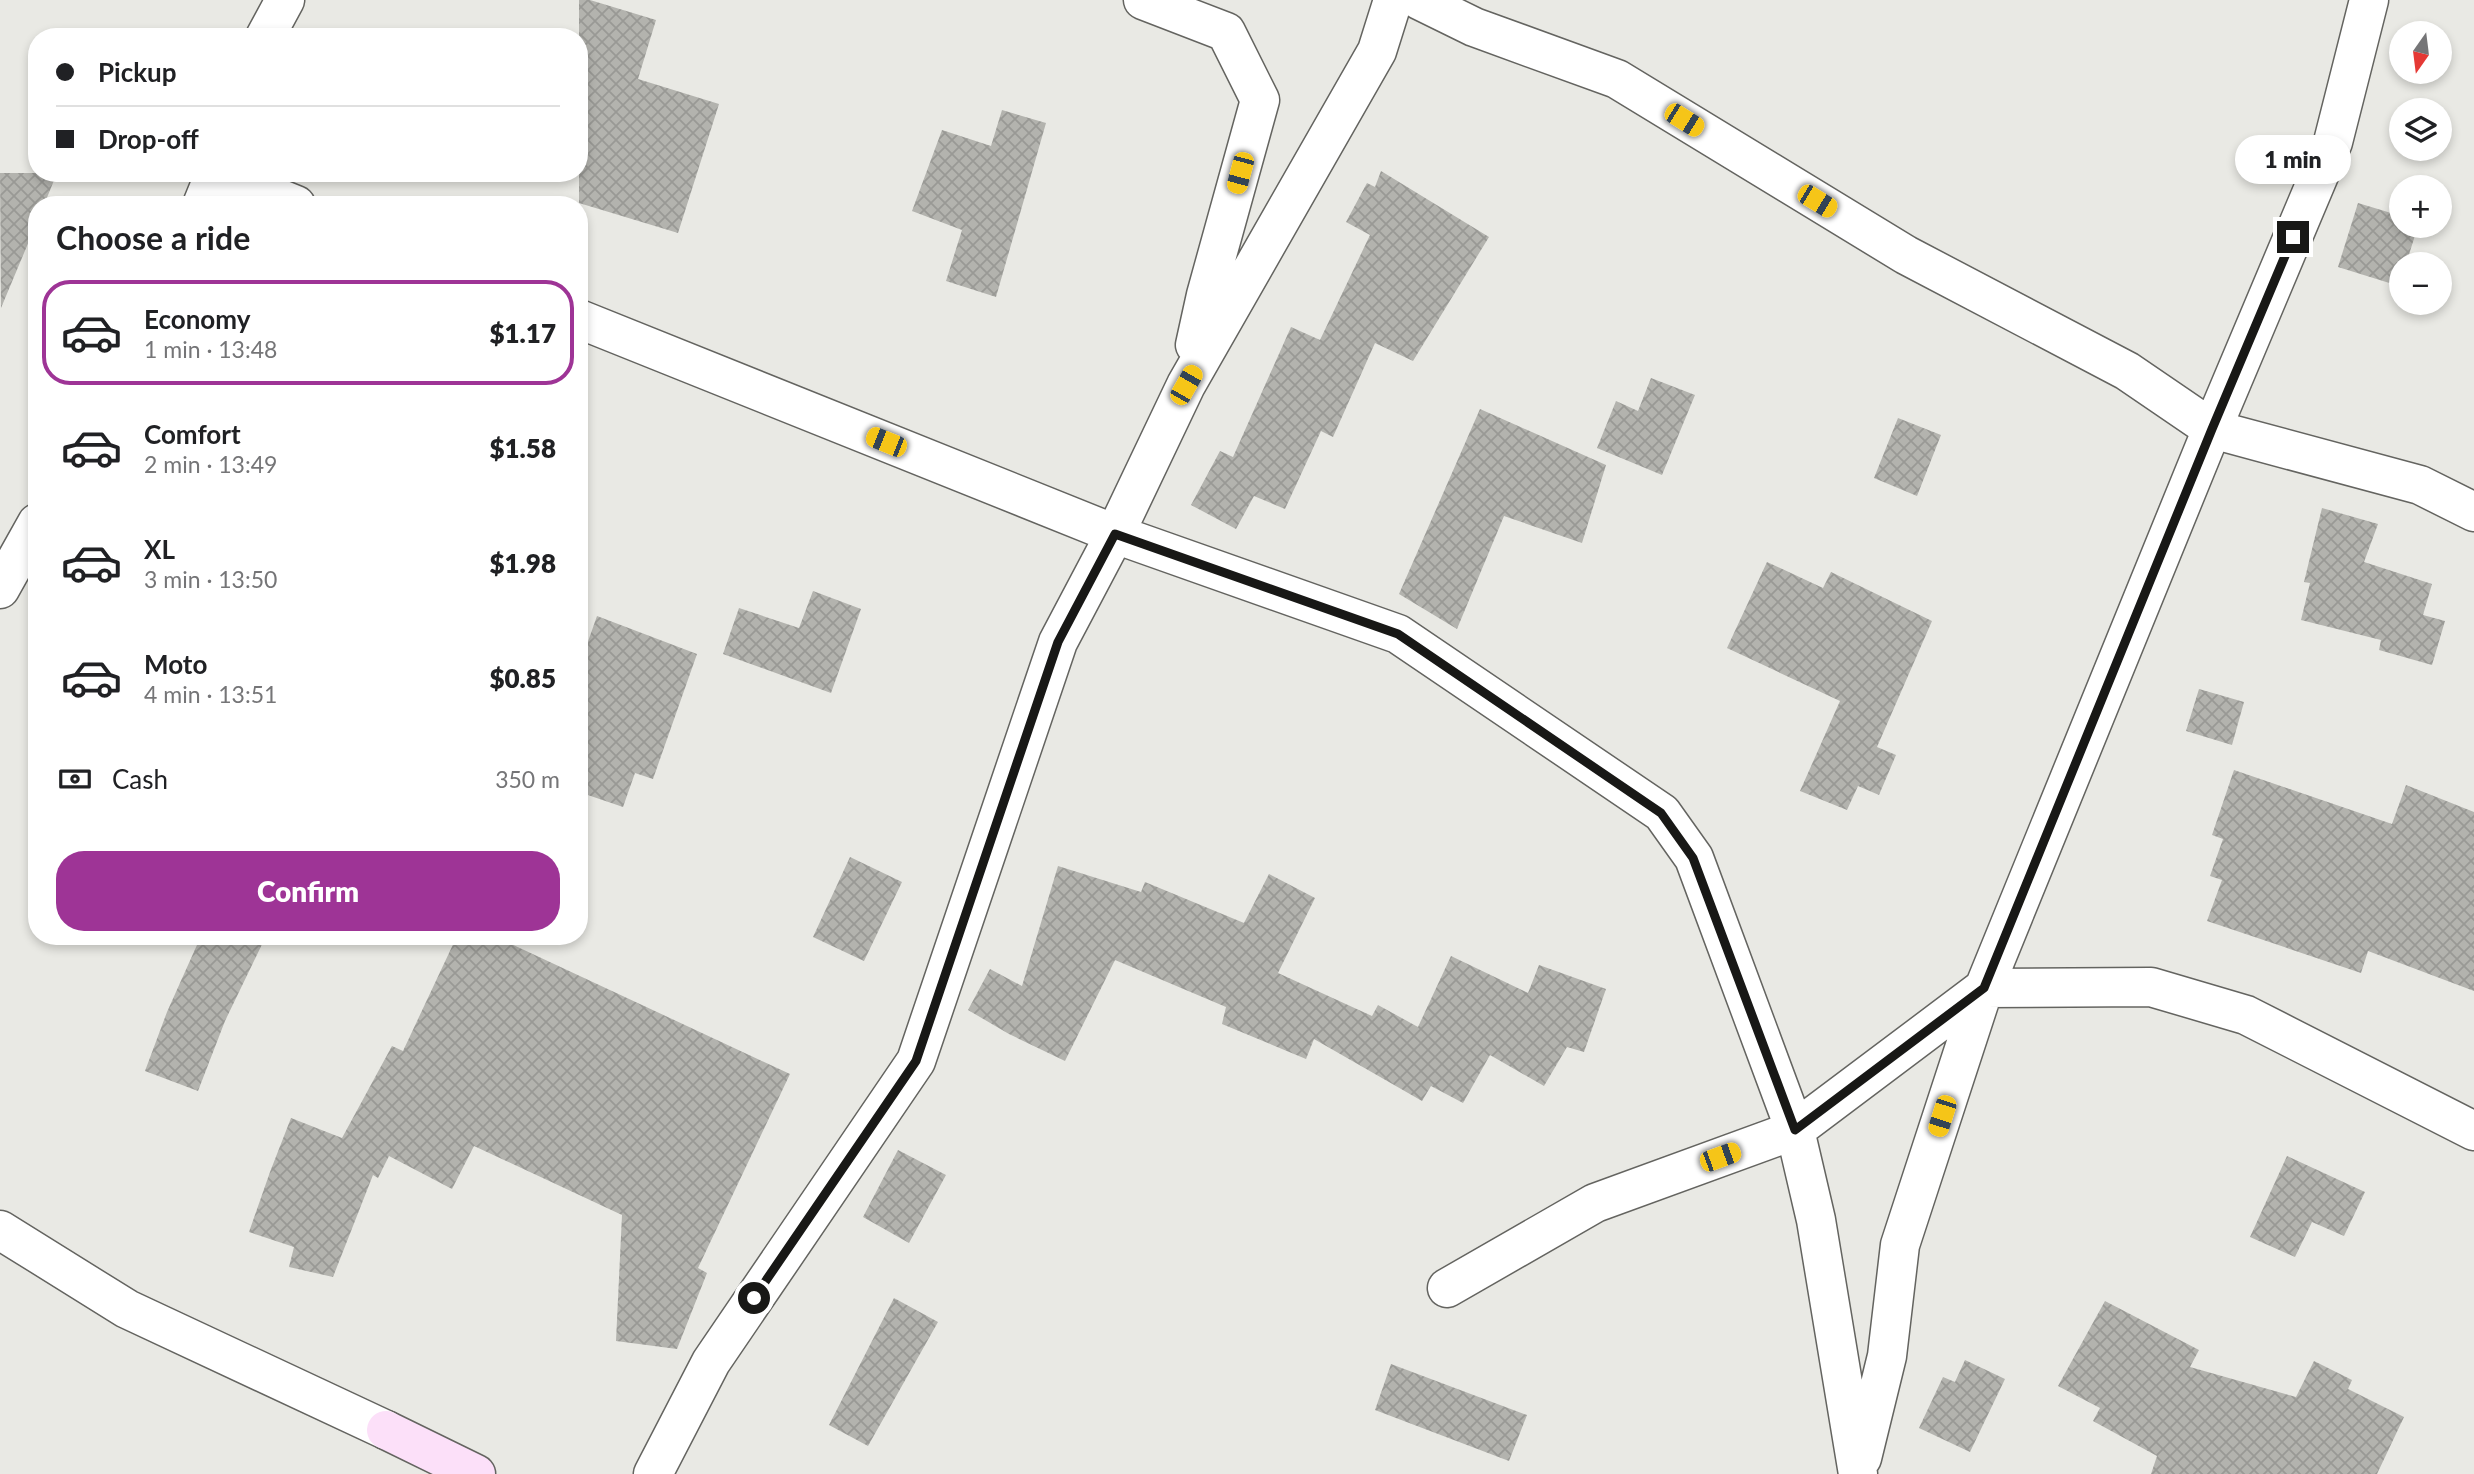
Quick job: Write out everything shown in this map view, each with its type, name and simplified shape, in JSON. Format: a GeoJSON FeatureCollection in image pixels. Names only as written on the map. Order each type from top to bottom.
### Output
{"type":"FeatureCollection","features":[{"type":"Feature","properties":{"kind":"street"},"geometry":{"type":"LineString","coordinates":[[270,28],[285,0]]}},
{"type":"Feature","properties":{"kind":"street"},"geometry":{"type":"LineString","coordinates":[[1143,0],[1226,32],[1260,100],[1206,295],[1186,385]]}},
{"type":"Feature","properties":{"kind":"street"},"geometry":{"type":"LineString","coordinates":[[653,1474],[710,1362],[916,1061],[1058,642],[1115,534],[1186,385],[1377,51],[1393,0]]}},
{"type":"Feature","properties":{"kind":"street"},"geometry":{"type":"LineString","coordinates":[[1419,0],[1474,27],[1617,79],[1906,255],[2127,370],[2212,429],[2420,485],[2474,512]]}},
{"type":"Feature","properties":{"kind":"street"},"geometry":{"type":"LineString","coordinates":[[1858,1474],[1887,1356],[1900,1245],[1984,988],[2212,429],[2333,142],[2368,0]]}},
{"type":"Feature","properties":{"kind":"street"},"geometry":{"type":"LineString","coordinates":[[238,182],[274,196]]}},
{"type":"Feature","properties":{"kind":"street"},"geometry":{"type":"LineString","coordinates":[[588,323],[1115,534],[1398,634],[1661,813],[1693,858],[1795,1130],[1816,1220],[1858,1474]]}},
{"type":"Feature","properties":{"kind":"street"},"geometry":{"type":"LineString","coordinates":[[0,589],[28,539]]}},
{"type":"Feature","properties":{"kind":"street"},"geometry":{"type":"LineString","coordinates":[[1447,1288],[1595,1203],[1795,1130],[1984,988],[2151,987],[2246,1016],[2474,1131]]}},
{"type":"Feature","properties":{"kind":"street"},"geometry":{"type":"LineString","coordinates":[[0,1230],[127,1309],[475,1474]]}},
{"type":"Feature","properties":{"kind":"building"},"geometry":{"type":"Polygon","coordinates":[[[579,0],[590,0],[656,20],[638,79],[719,104],[678,233],[588,206],[588,196],[579,196],[579,182],[588,182],[588,28],[579,28],[579,0]]]}},
{"type":"Feature","properties":{"kind":"building"},"geometry":{"type":"Polygon","coordinates":[[[1002,110],[1046,123],[996,297],[946,281],[962,230],[912,211],[942,130],[991,146],[1002,110]]]}},
{"type":"Feature","properties":{"kind":"building"},"geometry":{"type":"Polygon","coordinates":[[[1381,171],[1489,237],[1413,361],[1375,343],[1333,437],[1321,431],[1285,509],[1254,496],[1236,529],[1191,505],[1220,451],[1233,457],[1291,327],[1320,340],[1370,235],[1346,222],[1367,183],[1375,187],[1381,171]]]}},
{"type":"Feature","properties":{"kind":"building"},"geometry":{"type":"Polygon","coordinates":[[[0,173],[28,173],[28,182],[53,182],[48,196],[28,196],[28,244],[1,308],[0,173]]]}},
{"type":"Feature","properties":{"kind":"building"},"geometry":{"type":"Polygon","coordinates":[[[2358,203],[2389,212],[2389,238],[2414,238],[2410,252],[2389,252],[2389,283],[2338,267],[2358,203]]]}},
{"type":"Feature","properties":{"kind":"building"},"geometry":{"type":"Polygon","coordinates":[[[1651,378],[1695,395],[1662,475],[1597,448],[1616,401],[1638,411],[1651,378]]]}},
{"type":"Feature","properties":{"kind":"building"},"geometry":{"type":"Polygon","coordinates":[[[1480,409],[1606,465],[1582,543],[1504,516],[1457,629],[1399,594],[1480,409]]]}},
{"type":"Feature","properties":{"kind":"building"},"geometry":{"type":"Polygon","coordinates":[[[1898,418],[1941,435],[1917,496],[1874,478],[1898,418]]]}},
{"type":"Feature","properties":{"kind":"building"},"geometry":{"type":"Polygon","coordinates":[[[2322,508],[2378,524],[2364,562],[2432,584],[2423,615],[2445,621],[2432,665],[2379,650],[2381,640],[2301,620],[2310,583],[2304,582],[2322,508]]]}},
{"type":"Feature","properties":{"kind":"building"},"geometry":{"type":"Polygon","coordinates":[[[1767,562],[1823,588],[1831,572],[1932,621],[1877,747],[1896,755],[1879,795],[1858,786],[1847,810],[1800,791],[1840,701],[1727,648],[1767,562]]]}},
{"type":"Feature","properties":{"kind":"building"},"geometry":{"type":"Polygon","coordinates":[[[813,591],[861,609],[831,693],[723,654],[739,608],[799,628],[813,591]]]}},
{"type":"Feature","properties":{"kind":"building"},"geometry":{"type":"Polygon","coordinates":[[[597,616],[697,654],[653,779],[635,773],[623,807],[588,795],[588,642],[597,616]]]}},
{"type":"Feature","properties":{"kind":"building"},"geometry":{"type":"Polygon","coordinates":[[[2199,689],[2244,702],[2232,745],[2186,731],[2199,689]]]}},
{"type":"Feature","properties":{"kind":"building"},"geometry":{"type":"Polygon","coordinates":[[[2234,770],[2392,824],[2406,785],[2474,812],[2474,991],[2368,951],[2361,973],[2207,921],[2222,880],[2210,876],[2223,839],[2212,835],[2234,770]]]}},
{"type":"Feature","properties":{"kind":"building"},"geometry":{"type":"Polygon","coordinates":[[[850,857],[902,882],[864,961],[813,937],[850,857]]]}},
{"type":"Feature","properties":{"kind":"building"},"geometry":{"type":"Polygon","coordinates":[[[1058,866],[1141,892],[1145,882],[1244,923],[1269,874],[1315,898],[1278,973],[1372,1016],[1378,1005],[1418,1027],[1451,956],[1528,993],[1539,965],[1606,989],[1584,1052],[1567,1047],[1544,1086],[1490,1055],[1463,1103],[1431,1086],[1422,1101],[1314,1039],[1306,1059],[1222,1024],[1226,1007],[1115,960],[1065,1061],[1009,1034],[968,1010],[990,969],[1022,986],[1058,866]]]}},
{"type":"Feature","properties":{"kind":"building"},"geometry":{"type":"Polygon","coordinates":[[[197,945],[262,945],[225,1021],[198,1091],[145,1071],[167,1012],[197,945]]]}},
{"type":"Feature","properties":{"kind":"building"},"geometry":{"type":"Polygon","coordinates":[[[453,945],[513,945],[790,1074],[698,1268],[707,1273],[677,1349],[616,1341],[622,1215],[474,1146],[452,1189],[389,1156],[378,1178],[373,1175],[333,1277],[289,1267],[294,1247],[249,1232],[291,1118],[342,1138],[392,1046],[403,1051],[453,945]]]}},
{"type":"Feature","properties":{"kind":"building"},"geometry":{"type":"Polygon","coordinates":[[[898,1150],[946,1175],[909,1243],[863,1217],[898,1150]]]}},
{"type":"Feature","properties":{"kind":"building"},"geometry":{"type":"Polygon","coordinates":[[[2287,1156],[2365,1192],[2344,1236],[2312,1222],[2295,1257],[2250,1237],[2287,1156]]]}},
{"type":"Feature","properties":{"kind":"building"},"geometry":{"type":"Polygon","coordinates":[[[894,1298],[938,1322],[868,1446],[829,1425],[894,1298]]]}},
{"type":"Feature","properties":{"kind":"building"},"geometry":{"type":"Polygon","coordinates":[[[2105,1301],[2199,1350],[2190,1367],[2296,1397],[2314,1361],[2352,1380],[2348,1389],[2404,1417],[2377,1474],[2151,1474],[2157,1456],[2093,1421],[2100,1408],[2058,1386],[2105,1301]]]}},
{"type":"Feature","properties":{"kind":"building"},"geometry":{"type":"Polygon","coordinates":[[[1965,1360],[2005,1379],[1970,1452],[1919,1428],[1943,1377],[1955,1382],[1965,1360]]]}},
{"type":"Feature","properties":{"kind":"building"},"geometry":{"type":"Polygon","coordinates":[[[1391,1364],[1527,1415],[1509,1461],[1375,1410],[1391,1364]]]}},
{"type":"Feature","properties":{"kind":"route"},"geometry":{"type":"LineString","coordinates":[[754,1298],[916,1061],[1058,642],[1115,534],[1398,634],[1661,813],[1693,858],[1795,1130],[1984,988],[2293,237]]}}]}
